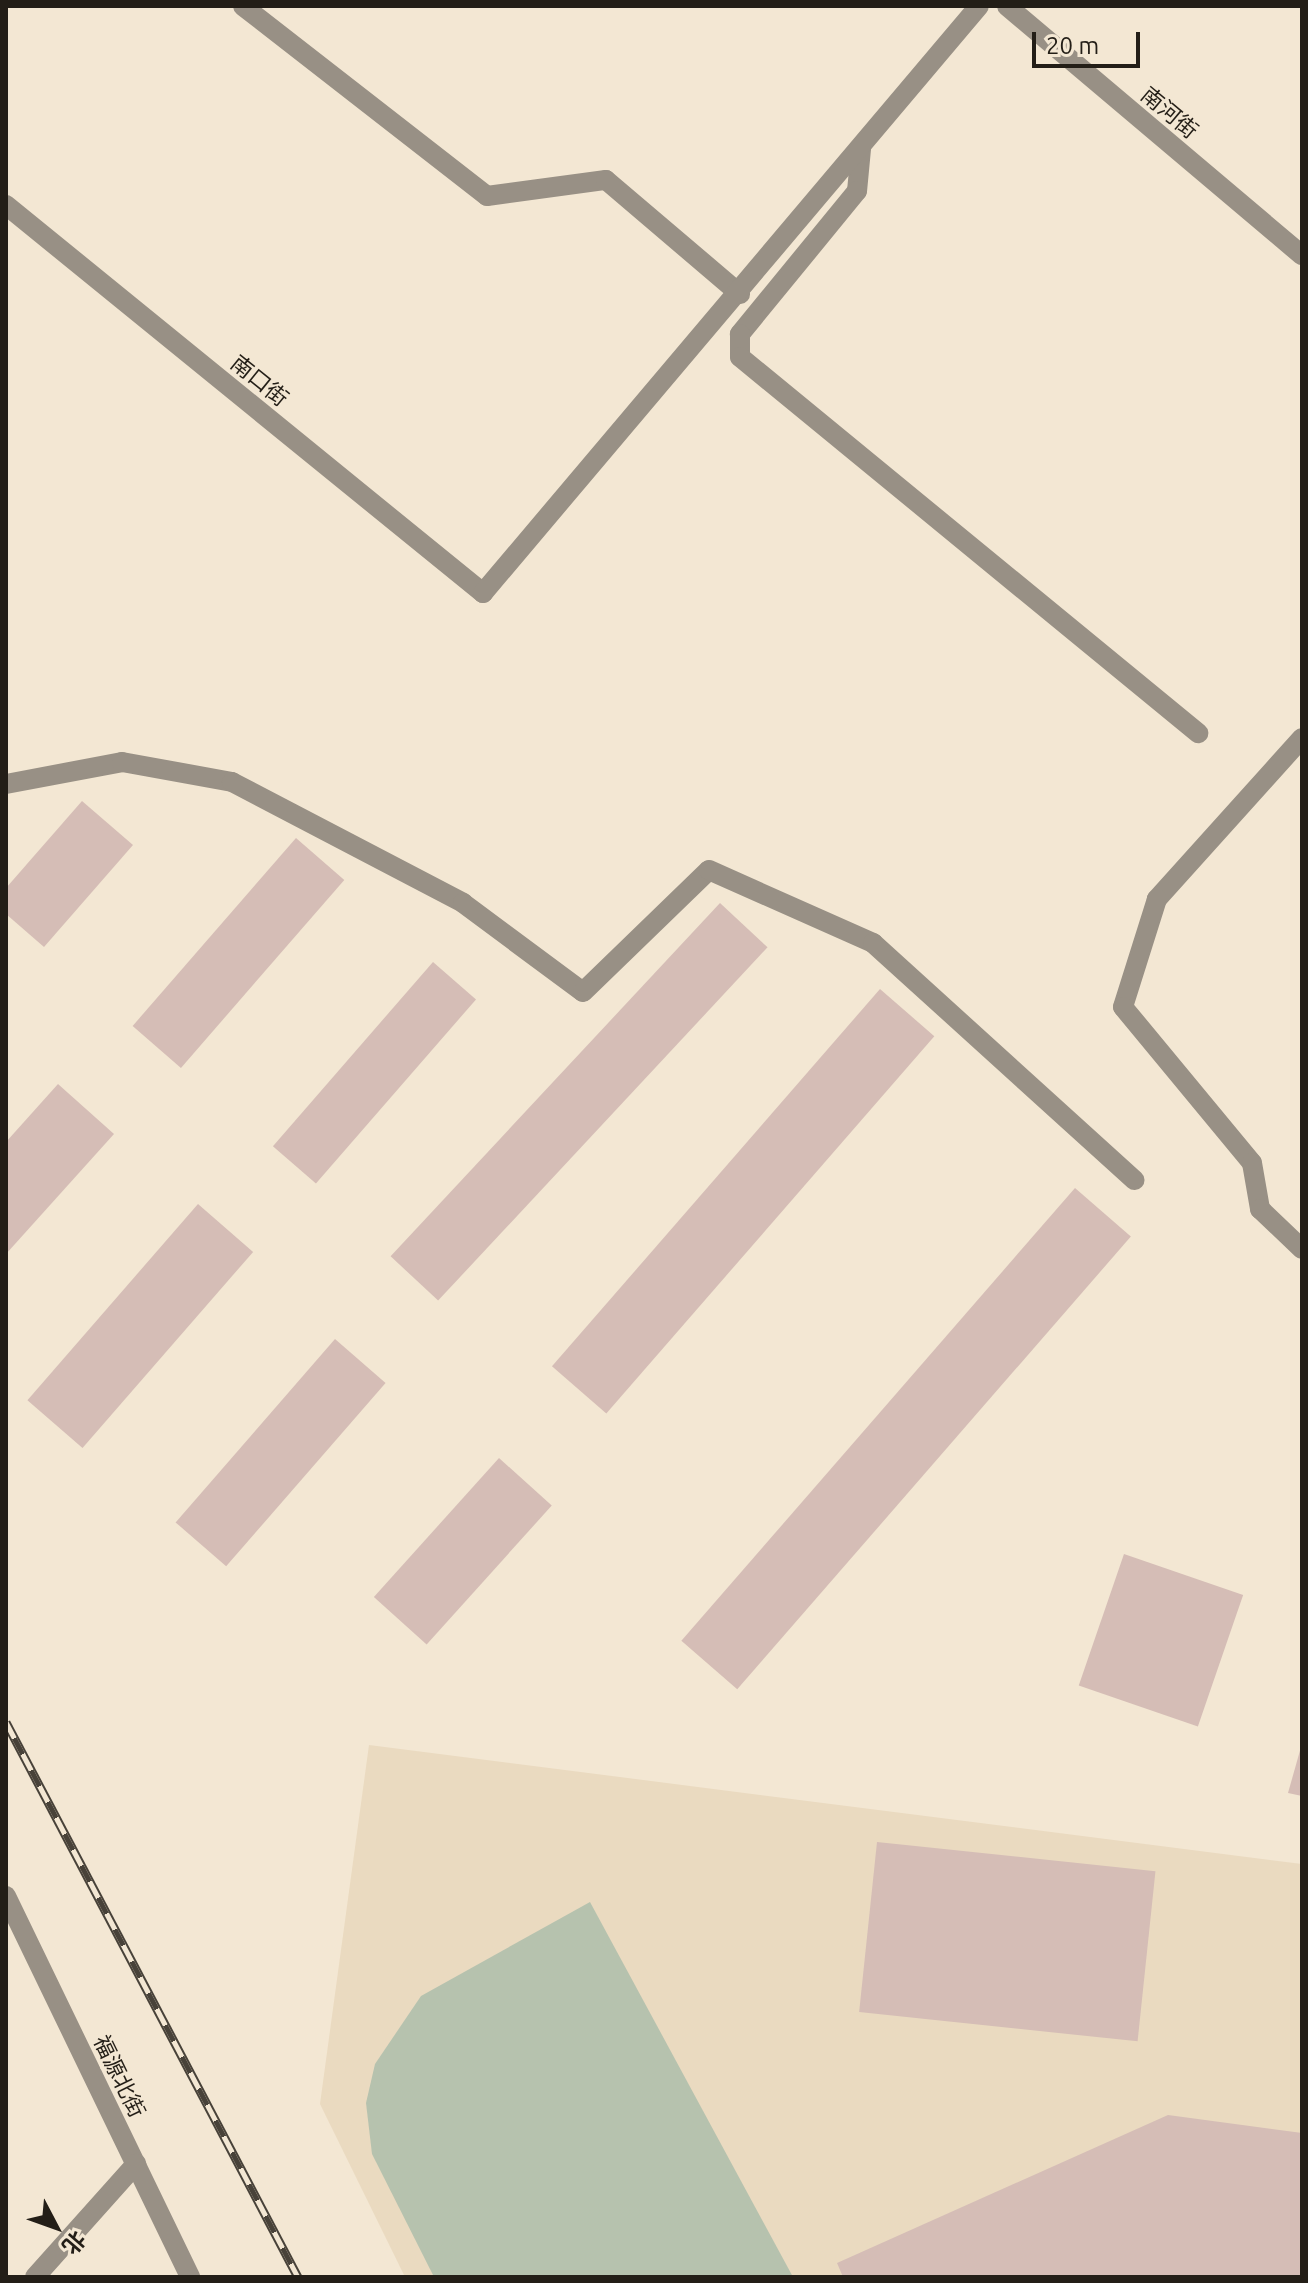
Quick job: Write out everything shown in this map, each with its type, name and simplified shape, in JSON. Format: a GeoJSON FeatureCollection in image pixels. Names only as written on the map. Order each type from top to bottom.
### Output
{"type":"FeatureCollection","features":[{"type":"Feature","properties":{"kind":"street"},"geometry":{"type":"LineString","coordinates":[[243,6],[487,196],[606,180],[740,294],[979,6]]}},
{"type":"Feature","properties":{"kind":"street","name":"南河街"},"geometry":{"type":"LineString","coordinates":[[1007,6],[1302,255]]}},
{"type":"Feature","properties":{"kind":"street"},"geometry":{"type":"LineString","coordinates":[[861,149],[857,191],[740,334],[740,357],[1198,733]]}},
{"type":"Feature","properties":{"kind":"street","name":"南口街"},"geometry":{"type":"LineString","coordinates":[[6,205],[483,593],[740,294]]}},
{"type":"Feature","properties":{"kind":"street"},"geometry":{"type":"LineString","coordinates":[[1302,738],[1157,899],[1123,1007],[1252,1163],[1260,1209],[1302,1249]]}},
{"type":"Feature","properties":{"kind":"street"},"geometry":{"type":"LineString","coordinates":[[6,784],[122,762],[232,782],[463,903],[583,992],[709,870],[873,943],[1134,1180]]}},
{"type":"Feature","properties":{"kind":"street","name":"福源北街"},"geometry":{"type":"LineString","coordinates":[[6,1896],[190,2277]]}},
{"type":"Feature","properties":{"kind":"street"},"geometry":{"type":"LineString","coordinates":[[35,2277],[136,2164]]}},
{"type":"Feature","properties":{"kind":"shaded area"},"geometry":{"type":"Polygon","coordinates":[[[369,1745],[1302,1864],[1302,2277],[405,2277],[320,2104],[369,1745]]]}},
{"type":"Feature","properties":{"kind":"green space"},"geometry":{"type":"Polygon","coordinates":[[[590,1902],[793,2277],[434,2277],[372,2154],[366,2103],[375,2064],[421,1996],[590,1902]]]}},
{"type":"Feature","properties":{"kind":"building"},"geometry":{"type":"Polygon","coordinates":[[[82,801],[133,845],[44,947],[6,914],[6,888],[82,801]]]}},
{"type":"Feature","properties":{"kind":"building"},"geometry":{"type":"Polygon","coordinates":[[[296,838],[344,880],[181,1068],[133,1026],[296,838]]]}},
{"type":"Feature","properties":{"kind":"building"},"geometry":{"type":"Polygon","coordinates":[[[720,903],[768,947],[438,1301],[391,1256],[720,903]]]}},
{"type":"Feature","properties":{"kind":"building"},"geometry":{"type":"Polygon","coordinates":[[[433,962],[476,999],[316,1184],[273,1146],[433,962]]]}},
{"type":"Feature","properties":{"kind":"building"},"geometry":{"type":"Polygon","coordinates":[[[880,989],[934,1036],[606,1414],[552,1366],[880,989]]]}},
{"type":"Feature","properties":{"kind":"building"},"geometry":{"type":"Polygon","coordinates":[[[58,1084],[114,1134],[6,1254],[6,1142],[58,1084]]]}},
{"type":"Feature","properties":{"kind":"building"},"geometry":{"type":"Polygon","coordinates":[[[1075,1188],[1131,1237],[737,1689],[681,1641],[1075,1188]]]}},
{"type":"Feature","properties":{"kind":"building"},"geometry":{"type":"Polygon","coordinates":[[[198,1204],[253,1252],[83,1448],[27,1400],[198,1204]]]}},
{"type":"Feature","properties":{"kind":"building"},"geometry":{"type":"Polygon","coordinates":[[[335,1339],[386,1383],[226,1566],[176,1522],[335,1339]]]}},
{"type":"Feature","properties":{"kind":"building"},"geometry":{"type":"Polygon","coordinates":[[[499,1458],[552,1506],[427,1644],[374,1597],[499,1458]]]}},
{"type":"Feature","properties":{"kind":"building"},"geometry":{"type":"Polygon","coordinates":[[[1124,1554],[1243,1595],[1198,1726],[1079,1685],[1124,1554]]]}},
{"type":"Feature","properties":{"kind":"building"},"geometry":{"type":"Polygon","coordinates":[[[1302,1747],[1302,1796],[1288,1793],[1302,1747]]]}},
{"type":"Feature","properties":{"kind":"building"},"geometry":{"type":"Polygon","coordinates":[[[877,1842],[1155,1871],[1138,2041],[859,2012],[877,1842]]]}},
{"type":"Feature","properties":{"kind":"building"},"geometry":{"type":"Polygon","coordinates":[[[1168,2115],[1302,2133],[1302,2277],[843,2277],[837,2263],[1168,2115]]]}},
{"type":"Feature","properties":{"kind":"railway"},"geometry":{"type":"LineString","coordinates":[[6,1722],[298,2277]]}}]}
